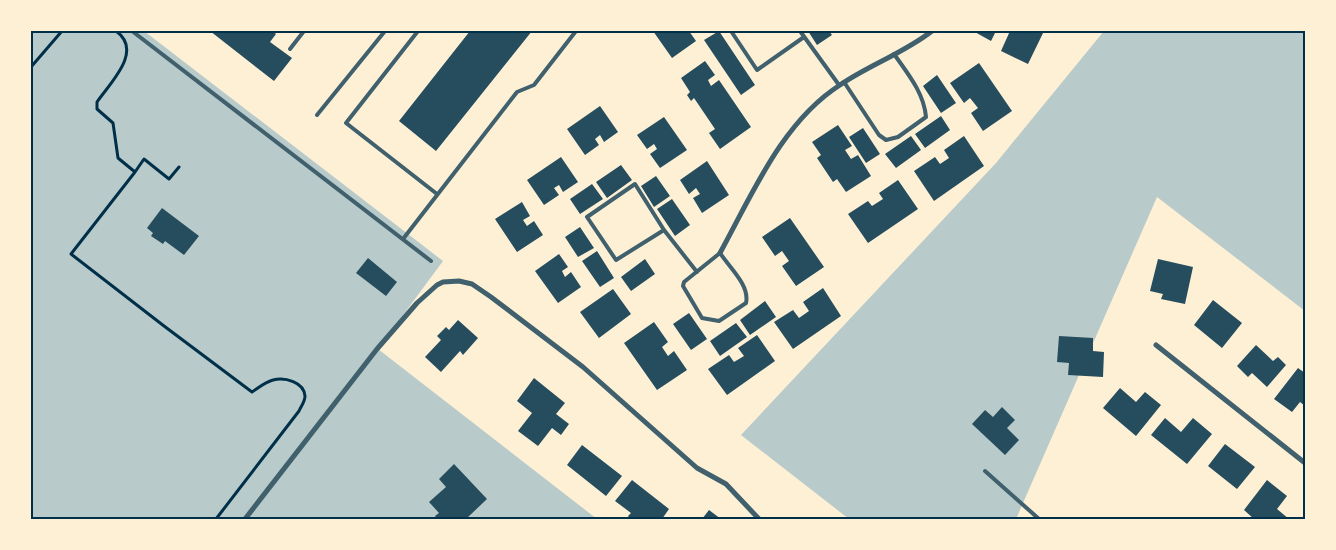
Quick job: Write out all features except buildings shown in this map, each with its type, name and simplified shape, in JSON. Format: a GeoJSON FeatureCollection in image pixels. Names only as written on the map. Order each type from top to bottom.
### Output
{"type":"FeatureCollection","features":[{"type":"Feature","properties":{"kind":"street"},"geometry":{"type":"LineString","coordinates":[[720,254],[778,148],[789,132],[820,100],[839,85],[932,31]]}},
{"type":"Feature","properties":{"kind":"street"},"geometry":{"type":"LineString","coordinates":[[245,519],[378,349],[422,298],[432,288],[443,282],[466,282],[498,302],[583,367],[697,468],[726,484],[759,519]]}},
{"type":"Feature","properties":{"kind":"street"},"geometry":{"type":"LineString","coordinates":[[1156,344],[1305,463]]}},
{"type":"Feature","properties":{"kind":"lane"},"geometry":{"type":"LineString","coordinates":[[132,31],[430,261]]}},
{"type":"Feature","properties":{"kind":"lane"},"geometry":{"type":"LineString","coordinates":[[290,49],[302,33],[296,31]]}},
{"type":"Feature","properties":{"kind":"lane"},"geometry":{"type":"LineString","coordinates":[[317,115],[385,31]]}},
{"type":"Feature","properties":{"kind":"lane"},"geometry":{"type":"LineString","coordinates":[[418,31],[346,124],[437,194]]}},
{"type":"Feature","properties":{"kind":"lane"},"geometry":{"type":"LineString","coordinates":[[403,239],[517,92],[534,85],[576,31]]}},
{"type":"Feature","properties":{"kind":"lane"},"geometry":{"type":"LineString","coordinates":[[731,31],[757,70],[804,37]]}},
{"type":"Feature","properties":{"kind":"lane"},"geometry":{"type":"LineString","coordinates":[[800,31],[839,85]]}},
{"type":"Feature","properties":{"kind":"lane"},"geometry":{"type":"LineString","coordinates":[[844,82],[879,135],[886,140],[898,137],[926,117],[925,106],[914,82],[894,54]]}},
{"type":"Feature","properties":{"kind":"lane"},"geometry":{"type":"LineString","coordinates":[[664,230],[616,260],[587,217],[635,184],[664,230],[697,272]]}},
{"type":"Feature","properties":{"kind":"lane"},"geometry":{"type":"LineString","coordinates":[[720,254],[744,287],[747,297],[746,303],[719,321],[702,318],[683,286],[684,282],[720,254]]}},
{"type":"Feature","properties":{"kind":"lane"},"geometry":{"type":"LineString","coordinates":[[984,471],[1039,519]]}},
{"type":"Feature","properties":{"kind":"path"},"geometry":{"type":"LineString","coordinates":[[31,68],[62,31]]}},
{"type":"Feature","properties":{"kind":"path"},"geometry":{"type":"LineString","coordinates":[[116,31],[122,36],[128,47],[127,58],[97,102],[97,109],[113,124],[118,158],[135,172]]}},
{"type":"Feature","properties":{"kind":"path"},"geometry":{"type":"LineString","coordinates":[[179,167],[169,179],[144,159],[71,254],[252,392],[268,382],[284,379],[293,381],[300,386],[305,394],[299,411],[216,519]]}},
{"type":"Feature","properties":{"kind":"shaded area"},"geometry":{"type":"Polygon","coordinates":[[[33,31],[144,31],[443,261],[378,349],[597,519],[31,519],[31,34],[33,31]]]}},
{"type":"Feature","properties":{"kind":"shaded area"},"geometry":{"type":"Polygon","coordinates":[[[1104,31],[1305,31],[1305,311],[1157,197],[1016,519],[849,519],[741,435],[996,163],[1104,31]]]}}]}
